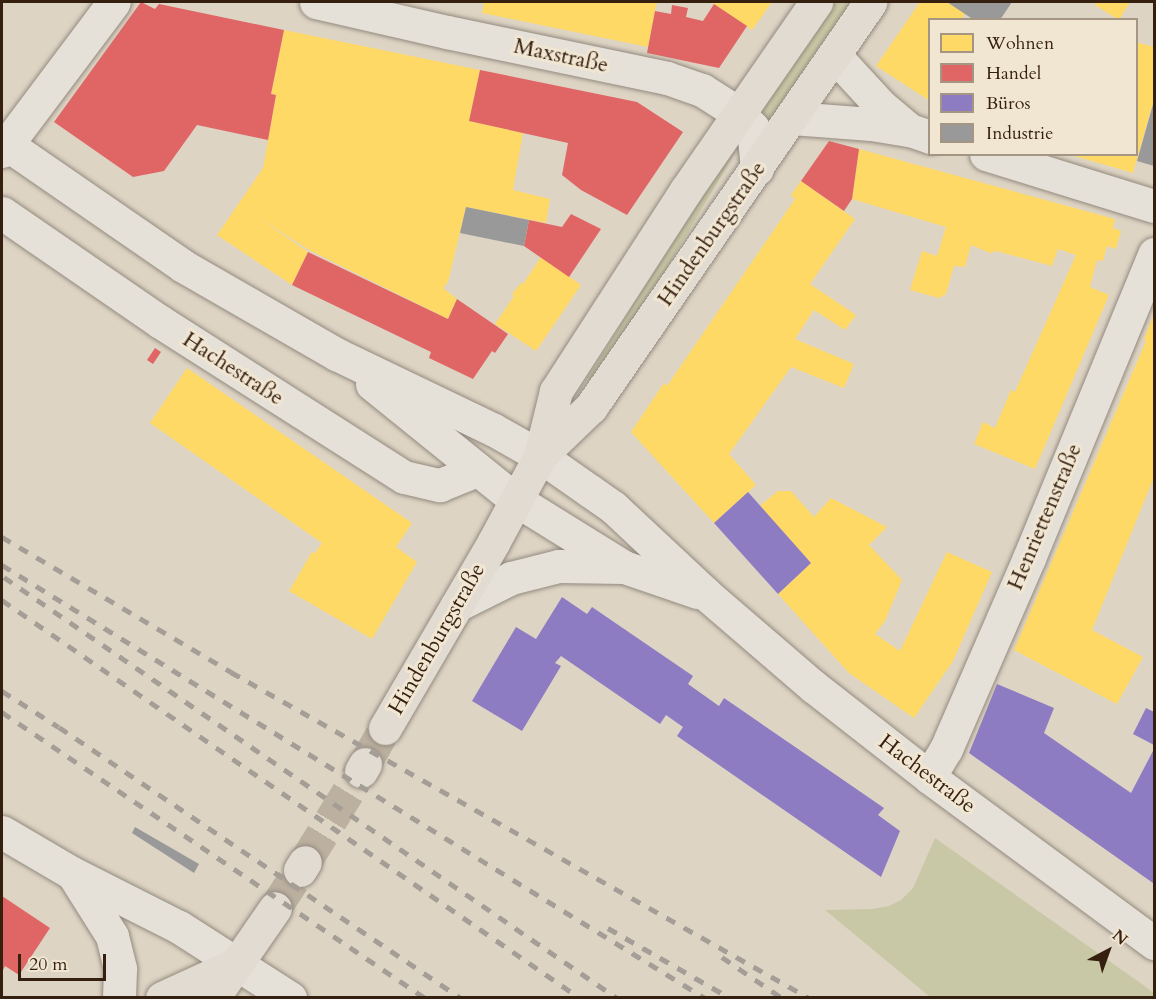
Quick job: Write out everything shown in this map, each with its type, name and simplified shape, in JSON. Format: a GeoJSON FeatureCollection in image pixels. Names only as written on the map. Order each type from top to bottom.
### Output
{"type":"FeatureCollection","features":[{"type":"Feature","properties":{"kind":"main road","name":"Hindenburgstraße"},"geometry":{"type":"LineString","coordinates":[[385,728],[540,456],[556,391],[738,113],[816,2]]}},
{"type":"Feature","properties":{"kind":"main road","name":"Hindenburgstraße"},"geometry":{"type":"LineString","coordinates":[[540,456],[591,407],[870,2]]}},
{"type":"Feature","properties":{"kind":"main road"},"geometry":{"type":"LineString","coordinates":[[213,998],[275,908]]}},
{"type":"Feature","properties":{"kind":"main road"},"geometry":{"type":"LineString","coordinates":[[162,998],[236,964]]}},
{"type":"Feature","properties":{"kind":"street"},"geometry":{"type":"LineString","coordinates":[[3,146],[114,2]]}},
{"type":"Feature","properties":{"kind":"street","name":"Maxstraße"},"geometry":{"type":"LineString","coordinates":[[316,2],[668,78],[702,90],[738,113],[753,128],[757,169]]}},
{"type":"Feature","properties":{"kind":"street"},"geometry":{"type":"LineString","coordinates":[[834,55],[881,106],[920,134]]}},
{"type":"Feature","properties":{"kind":"street"},"geometry":{"type":"LineString","coordinates":[[792,118],[828,119],[920,134]]}},
{"type":"Feature","properties":{"kind":"street","name":"Hachestraße"},"geometry":{"type":"LineString","coordinates":[[3,146],[183,266],[336,354],[480,422],[540,456],[614,507],[707,595],[814,687],[929,777],[1152,937]]}},
{"type":"Feature","properties":{"kind":"street"},"geometry":{"type":"LineString","coordinates":[[992,156],[1155,206]]}},
{"type":"Feature","properties":{"kind":"street","name":"Hachestraße"},"geometry":{"type":"LineString","coordinates":[[2,213],[178,334],[404,477],[440,485],[477,470]]}},
{"type":"Feature","properties":{"kind":"street","name":"Henriettenstraße"},"geometry":{"type":"LineString","coordinates":[[929,777],[946,749],[1029,558],[1155,254]]}},
{"type":"Feature","properties":{"kind":"street","name":"Hachestraße"},"geometry":{"type":"LineString","coordinates":[[336,354],[516,500],[624,567],[707,595]]}},
{"type":"Feature","properties":{"kind":"street"},"geometry":{"type":"LineString","coordinates":[[457,605],[511,578],[558,566],[624,567]]}},
{"type":"Feature","properties":{"kind":"street"},"geometry":{"type":"LineString","coordinates":[[2,832],[72,873],[179,927],[290,998]]}},
{"type":"Feature","properties":{"kind":"street"},"geometry":{"type":"LineString","coordinates":[[72,873],[112,936],[120,969],[119,998]]}},
{"type":"Feature","properties":{"kind":"green space"},"geometry":{"type":"Polygon","coordinates":[[[834,2],[854,2],[771,126],[760,109],[834,2]]]}},
{"type":"Feature","properties":{"kind":"green space"},"geometry":{"type":"Polygon","coordinates":[[[730,148],[735,153],[597,385],[588,378],[730,148]]]}},
{"type":"Feature","properties":{"kind":"green space"},"geometry":{"type":"Polygon","coordinates":[[[935,838],[1139,982],[1154,993],[1154,997],[930,997],[825,910],[872,909],[889,906],[901,900],[913,888],[935,838]]]}},
{"type":"Feature","properties":{"kind":"building: Wohnen"},"geometry":{"type":"Polygon","coordinates":[[[478,2],[657,2],[648,47],[482,13],[484,4],[478,2]]]}},
{"type":"Feature","properties":{"kind":"building: Wohnen"},"geometry":{"type":"Polygon","coordinates":[[[711,2],[772,2],[752,30],[711,2]]]}},
{"type":"Feature","properties":{"kind":"building: Wohnen"},"geometry":{"type":"Polygon","coordinates":[[[920,2],[947,2],[965,13],[962,18],[928,18],[928,100],[876,66],[920,2]]]}},
{"type":"Feature","properties":{"kind":"building: Wohnen"},"geometry":{"type":"Polygon","coordinates":[[[1097,2],[1130,2],[1120,18],[1116,18],[1095,5],[1097,2]]]}},
{"type":"Feature","properties":{"kind":"building: Wohnen"},"geometry":{"type":"Polygon","coordinates":[[[284,30],[480,70],[469,121],[523,133],[513,190],[550,199],[546,223],[466,207],[448,282],[443,288],[457,299],[448,319],[309,250],[258,217],[308,252],[292,285],[217,235],[263,168],[276,95],[271,94],[284,30]]]}},
{"type":"Feature","properties":{"kind":"building: Wohnen"},"geometry":{"type":"Polygon","coordinates":[[[1138,43],[1154,47],[1154,99],[1138,155],[1138,43]]]}},
{"type":"Feature","properties":{"kind":"building: Wohnen"},"geometry":{"type":"Polygon","coordinates":[[[859,149],[1115,219],[1113,228],[1121,231],[1116,249],[1107,246],[1103,261],[1097,260],[1090,287],[1109,295],[1035,469],[974,444],[983,422],[995,428],[1011,390],[1015,392],[1076,255],[1058,249],[1052,266],[996,251],[990,253],[971,245],[965,267],[954,266],[946,294],[939,298],[910,290],[922,251],[937,256],[946,227],[852,199],[859,149]]]}},
{"type":"Feature","properties":{"kind":"building: Wohnen"},"geometry":{"type":"Polygon","coordinates":[[[1074,156],[1138,156],[1133,173],[1074,156]]]}},
{"type":"Feature","properties":{"kind":"building: Wohnen"},"geometry":{"type":"Polygon","coordinates":[[[801,181],[855,219],[810,284],[856,315],[845,330],[814,310],[795,339],[854,364],[844,388],[791,367],[729,454],[756,485],[714,523],[631,432],[664,383],[667,386],[795,199],[791,195],[801,181]]]}},
{"type":"Feature","properties":{"kind":"building: Wohnen"},"geometry":{"type":"Polygon","coordinates":[[[541,257],[581,285],[536,351],[495,324],[514,296],[512,294],[521,283],[523,284],[541,257]]]}},
{"type":"Feature","properties":{"kind":"building: Wohnen"},"geometry":{"type":"Polygon","coordinates":[[[1154,314],[1154,477],[1092,630],[1143,657],[1117,704],[1014,650],[1146,341],[1144,339],[1154,314]]]}},
{"type":"Feature","properties":{"kind":"building: Wohnen"},"geometry":{"type":"Polygon","coordinates":[[[187,368],[412,523],[396,547],[417,562],[372,639],[289,591],[312,552],[315,553],[322,543],[150,423],[187,368]]]}},
{"type":"Feature","properties":{"kind":"building: Wohnen"},"geometry":{"type":"Polygon","coordinates":[[[778,491],[791,491],[814,517],[831,498],[887,527],[869,545],[902,580],[885,621],[875,634],[900,651],[947,552],[992,572],[953,661],[914,718],[849,673],[778,594],[811,563],[760,506],[778,491]]]}},
{"type":"Feature","properties":{"kind":"building: Handel"},"geometry":{"type":"Polygon","coordinates":[[[141,2],[155,9],[159,4],[284,30],[271,94],[276,95],[268,140],[197,125],[164,171],[133,177],[54,122],[141,2]]]}},
{"type":"Feature","properties":{"kind":"building: Handel"},"geometry":{"type":"Polygon","coordinates":[[[714,4],[747,26],[719,68],[647,53],[655,11],[671,14],[672,5],[688,8],[686,17],[703,21],[714,4]]]}},
{"type":"Feature","properties":{"kind":"building: Handel"},"geometry":{"type":"Polygon","coordinates":[[[480,70],[637,102],[683,132],[627,215],[581,190],[562,175],[568,143],[469,121],[480,70]]]}},
{"type":"Feature","properties":{"kind":"building: Handel"},"geometry":{"type":"Polygon","coordinates":[[[829,141],[859,149],[852,199],[844,211],[801,181],[829,141]]]}},
{"type":"Feature","properties":{"kind":"building: Handel"},"geometry":{"type":"Polygon","coordinates":[[[571,214],[601,229],[569,277],[524,246],[529,220],[562,227],[571,214]]]}},
{"type":"Feature","properties":{"kind":"building: Handel"},"geometry":{"type":"Polygon","coordinates":[[[308,252],[448,319],[457,299],[508,334],[495,353],[492,351],[473,379],[429,358],[431,352],[292,285],[308,252]]]}},
{"type":"Feature","properties":{"kind":"building: Handel"},"geometry":{"type":"Polygon","coordinates":[[[155,348],[161,352],[153,364],[147,360],[155,348]]]}},
{"type":"Feature","properties":{"kind":"building: Handel"},"geometry":{"type":"Polygon","coordinates":[[[2,896],[50,928],[19,975],[5,966],[2,972],[2,896]]]}},
{"type":"Feature","properties":{"kind":"building: Büros"},"geometry":{"type":"Polygon","coordinates":[[[748,492],[811,563],[778,594],[714,523],[748,492]]]}},
{"type":"Feature","properties":{"kind":"building: Büros"},"geometry":{"type":"Polygon","coordinates":[[[562,597],[587,614],[592,607],[693,676],[688,684],[719,706],[724,698],[884,808],[878,815],[900,831],[881,877],[677,736],[683,727],[666,715],[660,724],[561,656],[555,663],[561,666],[522,731],[472,701],[516,627],[536,639],[562,597]]]}},
{"type":"Feature","properties":{"kind":"building: Büros"},"geometry":{"type":"Polygon","coordinates":[[[997,684],[1054,708],[1044,733],[1131,793],[1154,749],[1153,883],[969,753],[997,684]]]}},
{"type":"Feature","properties":{"kind":"building: Büros"},"geometry":{"type":"Polygon","coordinates":[[[1146,708],[1154,712],[1154,745],[1133,734],[1146,708]]]}},
{"type":"Feature","properties":{"kind":"building: Industrie"},"geometry":{"type":"Polygon","coordinates":[[[947,2],[1012,2],[1001,18],[971,18],[947,2]]]}},
{"type":"Feature","properties":{"kind":"building: Industrie"},"geometry":{"type":"Polygon","coordinates":[[[1154,101],[1154,166],[1137,161],[1154,101]]]}},
{"type":"Feature","properties":{"kind":"building: Industrie"},"geometry":{"type":"Polygon","coordinates":[[[466,207],[529,220],[524,246],[460,233],[466,207]]]}},
{"type":"Feature","properties":{"kind":"building: Industrie"},"geometry":{"type":"Polygon","coordinates":[[[135,827],[199,864],[194,873],[132,833],[135,827]]]}},
{"type":"Feature","properties":{"kind":"tunnel"},"geometry":{"type":"LineString","coordinates":[[365,764],[385,728]]}},
{"type":"Feature","properties":{"kind":"tunnel"},"geometry":{"type":"LineString","coordinates":[[305,862],[361,771]]}},
{"type":"Feature","properties":{"kind":"tunnel"},"geometry":{"type":"LineString","coordinates":[[275,908],[300,870]]}},
{"type":"Feature","properties":{"kind":"railway"},"geometry":{"type":"LineString","coordinates":[[2,537],[231,672],[809,998]]}},
{"type":"Feature","properties":{"kind":"railway"},"geometry":{"type":"LineString","coordinates":[[2,565],[705,998]]}},
{"type":"Feature","properties":{"kind":"railway"},"geometry":{"type":"LineString","coordinates":[[4,577],[617,998]]}},
{"type":"Feature","properties":{"kind":"railway"},"geometry":{"type":"LineString","coordinates":[[2,600],[580,998]]}},
{"type":"Feature","properties":{"kind":"railway"},"geometry":{"type":"LineString","coordinates":[[2,691],[461,998]]}},
{"type":"Feature","properties":{"kind":"railway"},"geometry":{"type":"LineString","coordinates":[[2,712],[425,998]]}},
{"type":"Feature","properties":{"kind":"railway"},"geometry":{"type":"LineString","coordinates":[[608,928],[730,998]]}},
{"type":"Feature","properties":{"kind":"railway"},"geometry":{"type":"LineString","coordinates":[[722,957],[782,998]]}}]}
